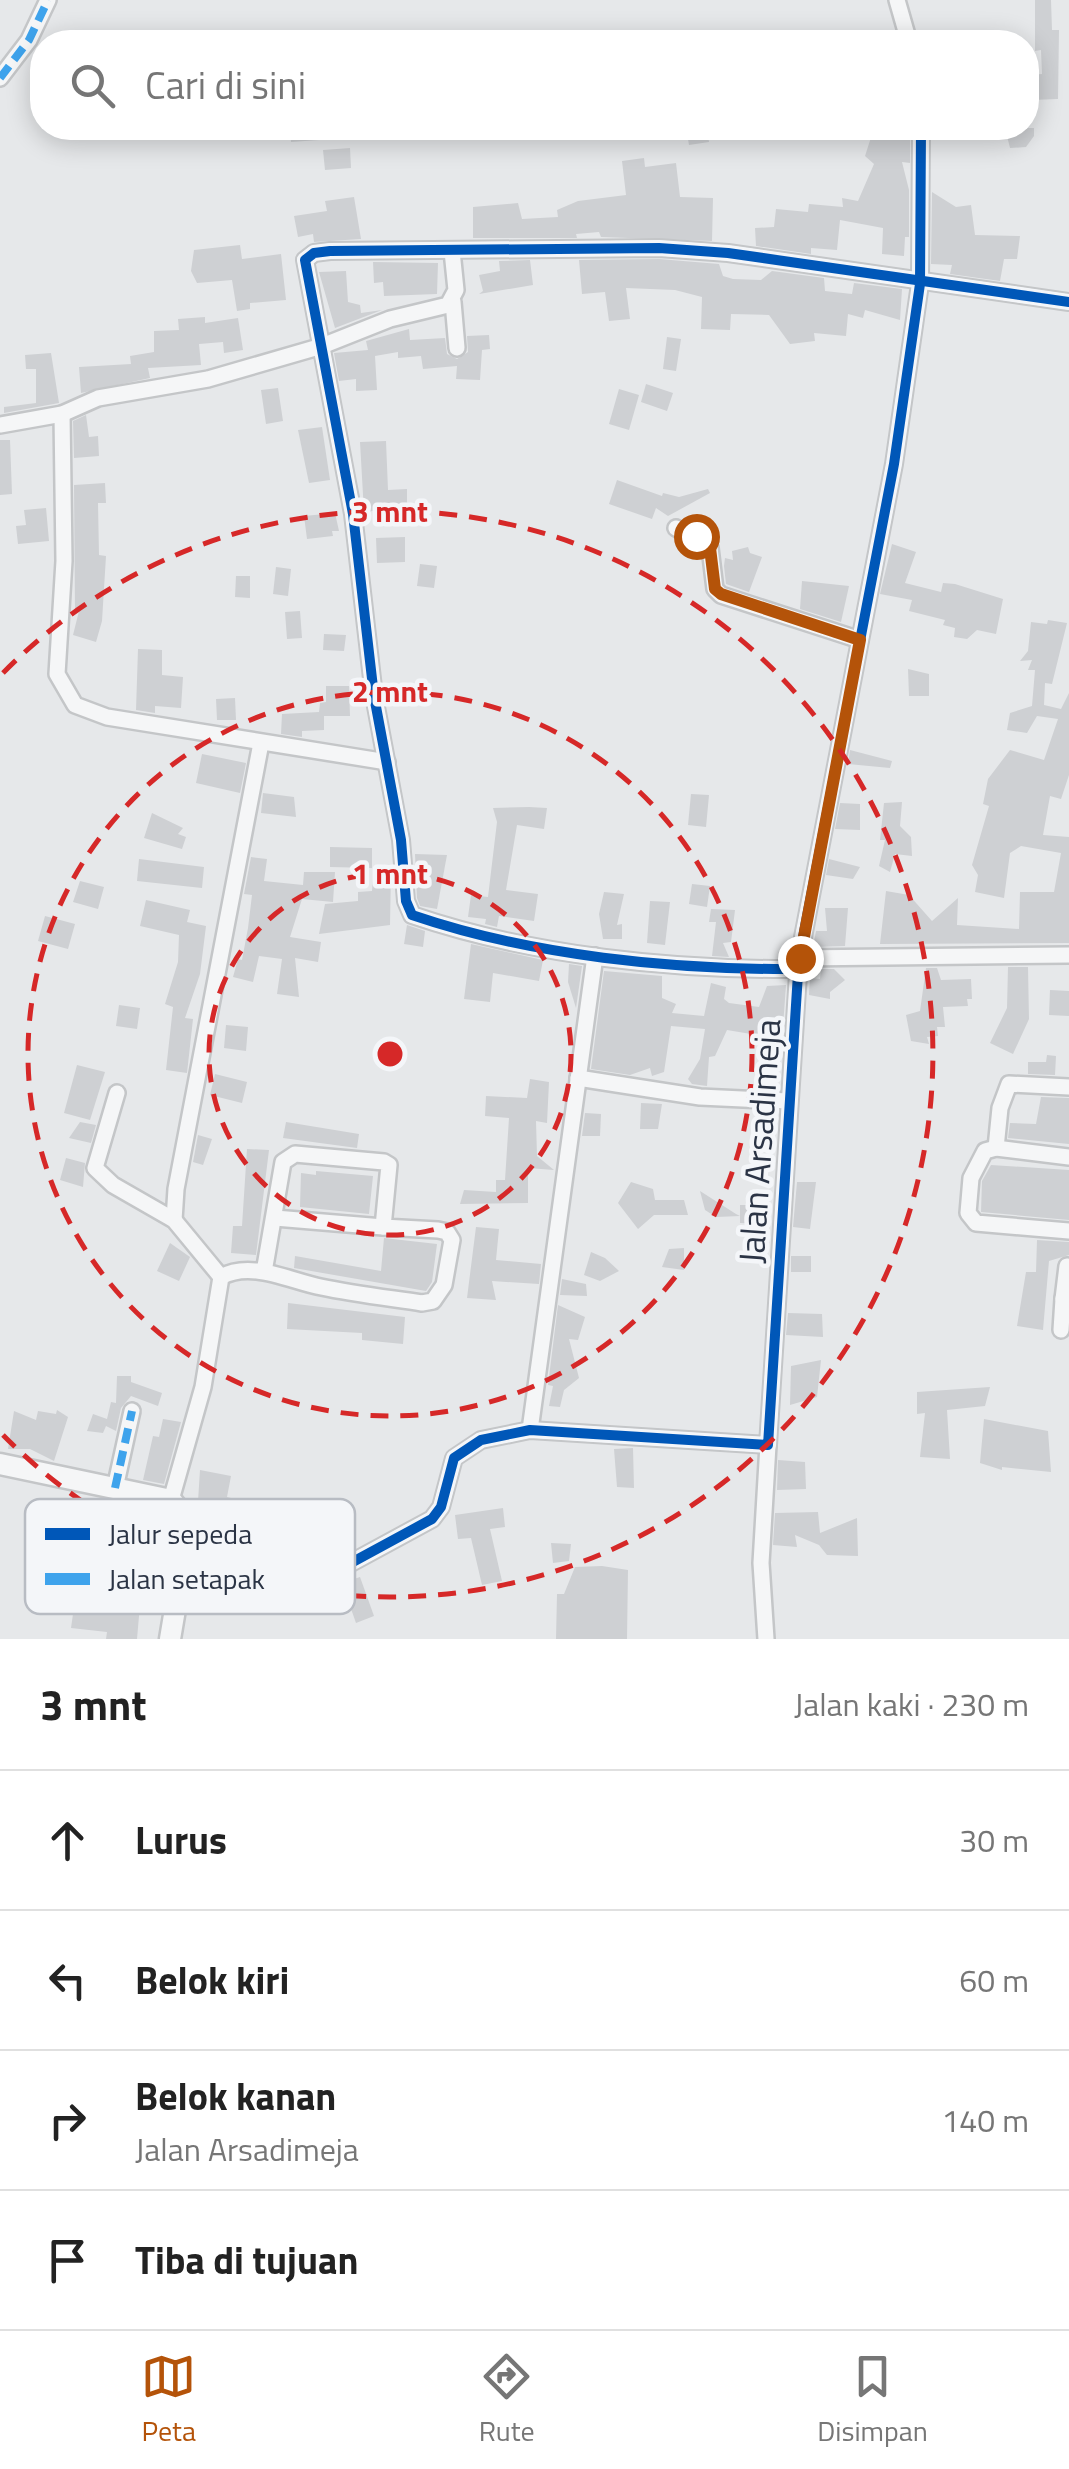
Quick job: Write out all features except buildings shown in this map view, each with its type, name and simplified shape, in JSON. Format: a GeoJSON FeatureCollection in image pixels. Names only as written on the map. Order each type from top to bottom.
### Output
{"type":"FeatureCollection","features":[{"type":"Feature","properties":{"kind":"street"},"geometry":{"type":"LineString","coordinates":[[34,30],[48,0]]}},
{"type":"Feature","properties":{"kind":"street"},"geometry":{"type":"LineString","coordinates":[[898,0],[906,30]]}},
{"type":"Feature","properties":{"kind":"street"},"geometry":{"type":"LineString","coordinates":[[0,78],[30,38]]}},
{"type":"Feature","properties":{"kind":"street","name":"Jalan Arsadimeja"},"geometry":{"type":"LineString","coordinates":[[766,1639],[762,1563],[788,1101],[800,964],[894,464],[920,284],[921,140]]}},
{"type":"Feature","properties":{"kind":"street"},"geometry":{"type":"LineString","coordinates":[[1069,302],[920,284],[728,252],[659,248],[330,251],[309,256],[304,274],[322,346],[353,514],[386,762],[402,840],[406,901],[412,915],[595,956],[670,967],[1069,955]]}},
{"type":"Feature","properties":{"kind":"street"},"geometry":{"type":"LineString","coordinates":[[452,252],[457,348]]}},
{"type":"Feature","properties":{"kind":"street"},"geometry":{"type":"LineString","coordinates":[[0,425],[62,414],[98,398],[208,379],[453,302]]}},
{"type":"Feature","properties":{"kind":"street"},"geometry":{"type":"LineString","coordinates":[[62,414],[64,561],[56,654],[64,693],[75,706],[106,717],[386,762]]}},
{"type":"Feature","properties":{"kind":"street"},"geometry":{"type":"LineString","coordinates":[[676,528],[710,548],[715,589],[721,594],[860,640]]}},
{"type":"Feature","properties":{"kind":"street"},"geometry":{"type":"LineString","coordinates":[[174,1220],[176,1189],[261,743]]}},
{"type":"Feature","properties":{"kind":"street"},"geometry":{"type":"LineString","coordinates":[[530,1430],[595,956]]}},
{"type":"Feature","properties":{"kind":"street"},"geometry":{"type":"LineString","coordinates":[[578,1078],[683,1095],[788,1101]]}},
{"type":"Feature","properties":{"kind":"street"},"geometry":{"type":"LineString","coordinates":[[996,1148],[1000,1108],[1010,1084],[1069,1087]]}},
{"type":"Feature","properties":{"kind":"street"},"geometry":{"type":"LineString","coordinates":[[117,1094],[93,1166],[113,1185],[174,1220],[221,1277],[203,1387],[171,1499]]}},
{"type":"Feature","properties":{"kind":"street"},"geometry":{"type":"LineString","coordinates":[[1069,1157],[996,1148],[982,1154],[972,1178],[970,1218],[976,1223],[1069,1232]]}},
{"type":"Feature","properties":{"kind":"street"},"geometry":{"type":"LineString","coordinates":[[264,1272],[283,1162],[288,1156],[377,1159],[390,1165],[383,1227]]}},
{"type":"Feature","properties":{"kind":"street"},"geometry":{"type":"LineString","coordinates":[[221,1277],[230,1272],[264,1272],[320,1287],[433,1301],[444,1285],[450,1236],[438,1230],[276,1218]]}},
{"type":"Feature","properties":{"kind":"street"},"geometry":{"type":"LineString","coordinates":[[1061,1330],[1066,1266]]}},
{"type":"Feature","properties":{"kind":"street"},"geometry":{"type":"LineString","coordinates":[[115,1488],[132,1411]]}},
{"type":"Feature","properties":{"kind":"street"},"geometry":{"type":"LineString","coordinates":[[355,1563],[432,1520],[441,1507],[450,1466],[461,1451],[498,1434],[530,1430],[768,1445]]}},
{"type":"Feature","properties":{"kind":"street"},"geometry":{"type":"LineString","coordinates":[[0,1464],[166,1499]]}},
{"type":"Feature","properties":{"kind":"street"},"geometry":{"type":"LineString","coordinates":[[170,1639],[173,1614]]}},
{"type":"Feature","properties":{"kind":"marked path"},"geometry":{"type":"LineString","coordinates":[[34,30],[48,0]]}},
{"type":"Feature","properties":{"kind":"marked path"},"geometry":{"type":"LineString","coordinates":[[0,78],[30,38]]}},
{"type":"Feature","properties":{"kind":"marked path"},"geometry":{"type":"LineString","coordinates":[[115,1488],[132,1411]]}},
{"type":"Feature","properties":{"kind":"cycle path"},"geometry":{"type":"LineString","coordinates":[[355,1561],[432,1519],[441,1507],[454,1458],[481,1440],[530,1430],[768,1445],[799,958],[894,464],[920,284],[921,140]]}},
{"type":"Feature","properties":{"kind":"cycle path"},"geometry":{"type":"LineString","coordinates":[[799,969],[702,967],[603,958],[505,941],[412,915],[406,901],[401,840],[374,696],[353,514],[305,260],[314,253],[330,251],[659,248],[728,253],[1069,302]]}},
{"type":"Feature","properties":{"kind":"route"},"geometry":{"type":"LineString","coordinates":[[696,536],[710,548],[712,577],[721,594],[860,640],[800,958]]}}]}
